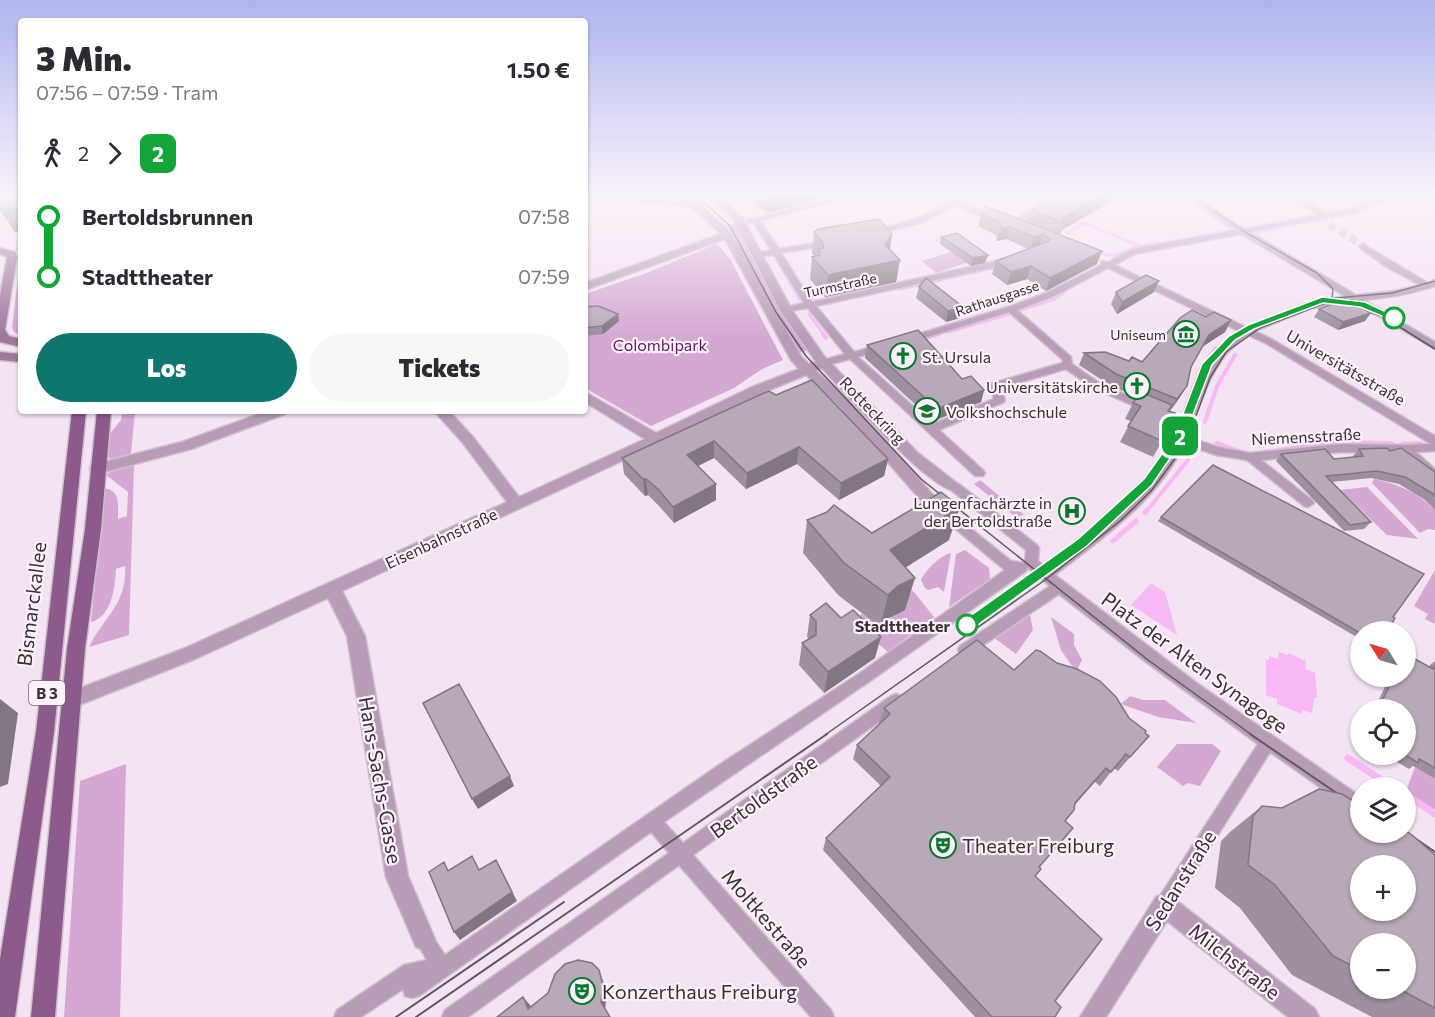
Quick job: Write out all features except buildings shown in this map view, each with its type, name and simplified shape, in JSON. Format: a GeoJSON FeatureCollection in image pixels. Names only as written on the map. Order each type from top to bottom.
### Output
{"type":"FeatureCollection","features":[{"type":"Feature","properties":{"kind":"main road"},"geometry":{"type":"LineString","coordinates":[[0,251],[11,254],[12,260],[0,330],[4,339],[18,342]]}},
{"type":"Feature","properties":{"kind":"main road"},"geometry":{"type":"LineString","coordinates":[[0,357],[18,358]]}},
{"type":"Feature","properties":{"kind":"main road","name":"Bismarckallee"},"geometry":{"type":"LineString","coordinates":[[3,1017],[45,732],[79,414]]}},
{"type":"Feature","properties":{"kind":"main road","name":"B 3"},"geometry":{"type":"LineString","coordinates":[[43,1017],[76,649],[93,529],[104,414]]}},
{"type":"Feature","properties":{"kind":"street"},"geometry":{"type":"LineString","coordinates":[[588,286],[710,241]]}},
{"type":"Feature","properties":{"kind":"street","name":"Rotteckring"},"geometry":{"type":"LineString","coordinates":[[731,241],[793,355],[842,401],[931,502],[1008,566],[1024,566],[1045,575]]}},
{"type":"Feature","properties":{"kind":"street","name":"Rotteckring"},"geometry":{"type":"LineString","coordinates":[[750,241],[786,310],[824,363],[931,472],[956,487],[1033,548],[1024,566]]}},
{"type":"Feature","properties":{"kind":"street","name":"Rotteckring"},"geometry":{"type":"LineString","coordinates":[[771,241],[810,305],[850,355],[980,473]]}},
{"type":"Feature","properties":{"kind":"street"},"geometry":{"type":"LineString","coordinates":[[757,255],[833,241]]}},
{"type":"Feature","properties":{"kind":"street","name":"Rathausgasse"},"geometry":{"type":"LineString","coordinates":[[900,342],[1011,309],[1049,295],[1103,262],[1142,249],[1187,241]]}},
{"type":"Feature","properties":{"kind":"street"},"geometry":{"type":"LineString","coordinates":[[1260,241],[1435,346]]}},
{"type":"Feature","properties":{"kind":"street"},"geometry":{"type":"LineString","coordinates":[[1363,246],[1388,264],[1431,285]]}},
{"type":"Feature","properties":{"kind":"street","name":"Turmstraße"},"geometry":{"type":"LineString","coordinates":[[786,310],[997,265],[1020,258]]}},
{"type":"Feature","properties":{"kind":"street","name":"Universitätsstraße"},"geometry":{"type":"LineString","coordinates":[[1103,262],[1284,350],[1435,441]]}},
{"type":"Feature","properties":{"kind":"street"},"geometry":{"type":"LineString","coordinates":[[1318,275],[1329,291],[1324,301]]}},
{"type":"Feature","properties":{"kind":"street"},"geometry":{"type":"LineString","coordinates":[[1045,575],[1091,541],[1140,496],[1166,465],[1182,439],[1211,366],[1224,349],[1247,332],[1324,301],[1391,295],[1431,285]]}},
{"type":"Feature","properties":{"kind":"street"},"geometry":{"type":"LineString","coordinates":[[1011,309],[1068,359],[1066,365]]}},
{"type":"Feature","properties":{"kind":"street"},"geometry":{"type":"LineString","coordinates":[[824,363],[890,345]]}},
{"type":"Feature","properties":{"kind":"street","name":"Eisenbahnstraße"},"geometry":{"type":"LineString","coordinates":[[73,699],[189,654],[806,368],[824,363]]}},
{"type":"Feature","properties":{"kind":"street"},"geometry":{"type":"LineString","coordinates":[[1066,365],[1097,386],[1188,425]]}},
{"type":"Feature","properties":{"kind":"street"},"geometry":{"type":"LineString","coordinates":[[931,429],[1000,400],[994,386],[1066,365]]}},
{"type":"Feature","properties":{"kind":"street"},"geometry":{"type":"LineString","coordinates":[[588,398],[656,439]]}},
{"type":"Feature","properties":{"kind":"street"},"geometry":{"type":"LineString","coordinates":[[97,469],[208,439],[272,414]]}},
{"type":"Feature","properties":{"kind":"street"},"geometry":{"type":"LineString","coordinates":[[444,414],[468,440],[516,503]]}},
{"type":"Feature","properties":{"kind":"street","name":"Niemensstraße"},"geometry":{"type":"LineString","coordinates":[[1182,439],[1216,451],[1250,457],[1341,448],[1435,447]]}},
{"type":"Feature","properties":{"kind":"street"},"geometry":{"type":"LineString","coordinates":[[1406,449],[1435,475]]}},
{"type":"Feature","properties":{"kind":"street"},"geometry":{"type":"LineString","coordinates":[[1250,457],[1308,504]]}},
{"type":"Feature","properties":{"kind":"street"},"geometry":{"type":"LineString","coordinates":[[411,989],[1024,566]]}},
{"type":"Feature","properties":{"kind":"street","name":"Platz der Alten Synagoge"},"geometry":{"type":"LineString","coordinates":[[1045,575],[1150,657],[1350,798]]}},
{"type":"Feature","properties":{"kind":"street"},"geometry":{"type":"LineString","coordinates":[[951,660],[1059,586]]}},
{"type":"Feature","properties":{"kind":"street","name":"Hans-Sachs-Gasse"},"geometry":{"type":"LineString","coordinates":[[332,589],[356,636],[397,877],[424,939],[442,968]]}},
{"type":"Feature","properties":{"kind":"street","name":"Bertoldstraße"},"geometry":{"type":"LineString","coordinates":[[461,1014],[905,694]]}},
{"type":"Feature","properties":{"kind":"street","name":"Sedanstraße"},"geometry":{"type":"LineString","coordinates":[[1092,1017],[1268,742]]}},
{"type":"Feature","properties":{"kind":"street","name":"Moltkestraße"},"geometry":{"type":"LineString","coordinates":[[652,821],[824,1017]]}},
{"type":"Feature","properties":{"kind":"street","name":"Milchstraße"},"geometry":{"type":"LineString","coordinates":[[1164,905],[1307,1017]]}},
{"type":"Feature","properties":{"kind":"street"},"geometry":{"type":"LineString","coordinates":[[344,1017],[411,972],[442,968]]}},
{"type":"Feature","properties":{"kind":"green space"},"geometry":{"type":"Polygon","coordinates":[[[732,241],[747,241],[810,350],[797,353],[732,241]]]}},
{"type":"Feature","properties":{"kind":"green space","name":"Colombipark"},"geometry":{"type":"Polygon","coordinates":[[[717,244],[730,259],[783,360],[762,369],[734,388],[651,426],[588,390],[588,293],[641,275],[717,244]]]}},
{"type":"Feature","properties":{"kind":"green space"},"geometry":{"type":"Polygon","coordinates":[[[954,251],[960,258],[969,262],[936,273],[922,261],[954,251]]]}},
{"type":"Feature","properties":{"kind":"green space"},"geometry":{"type":"Polygon","coordinates":[[[18,278],[18,334],[12,327],[18,278]]]}},
{"type":"Feature","properties":{"kind":"green space"},"geometry":{"type":"Polygon","coordinates":[[[122,414],[135,414],[131,453],[126,457],[111,459],[105,455],[107,437],[121,420],[122,414]]]}},
{"type":"Feature","properties":{"kind":"green space"},"geometry":{"type":"Polygon","coordinates":[[[129,464],[134,466],[129,635],[89,647],[119,600],[125,579],[125,566],[116,569],[108,608],[98,619],[91,622],[104,488],[116,495],[118,519],[127,516],[128,492],[106,475],[118,466],[129,464]]]}},
{"type":"Feature","properties":{"kind":"green space"},"geometry":{"type":"Polygon","coordinates":[[[1374,479],[1391,483],[1421,498],[1435,510],[1435,530],[1428,529],[1420,533],[1372,483],[1374,479]]]}},
{"type":"Feature","properties":{"kind":"green space"},"geometry":{"type":"Polygon","coordinates":[[[980,480],[1001,497],[999,499],[1024,514],[1017,518],[974,484],[980,480]]]}},
{"type":"Feature","properties":{"kind":"green space"},"geometry":{"type":"Polygon","coordinates":[[[1367,487],[1418,539],[1387,535],[1340,490],[1367,487]]]}},
{"type":"Feature","properties":{"kind":"green space"},"geometry":{"type":"Polygon","coordinates":[[[965,550],[989,568],[990,579],[949,607],[956,554],[965,550]]]}},
{"type":"Feature","properties":{"kind":"green space"},"geometry":{"type":"Polygon","coordinates":[[[951,553],[944,592],[938,587],[928,590],[921,579],[934,563],[951,553]]]}},
{"type":"Feature","properties":{"kind":"green space"},"geometry":{"type":"Polygon","coordinates":[[[1435,570],[1435,624],[1425,619],[1428,614],[1414,606],[1435,570]]]}},
{"type":"Feature","properties":{"kind":"green space"},"geometry":{"type":"Polygon","coordinates":[[[903,585],[914,592],[934,617],[888,652],[852,622],[862,614],[881,626],[894,615],[903,585]]]}},
{"type":"Feature","properties":{"kind":"green space"},"geometry":{"type":"Polygon","coordinates":[[[1030,615],[1033,630],[1016,654],[993,637],[1030,615]]]}},
{"type":"Feature","properties":{"kind":"green space"},"geometry":{"type":"Polygon","coordinates":[[[1051,617],[1074,634],[1074,645],[1082,660],[1076,672],[1061,650],[1051,617]]]}},
{"type":"Feature","properties":{"kind":"green space"},"geometry":{"type":"Polygon","coordinates":[[[1130,696],[1143,700],[1165,700],[1196,723],[1158,717],[1121,704],[1130,696]]]}},
{"type":"Feature","properties":{"kind":"green space"},"geometry":{"type":"Polygon","coordinates":[[[1177,744],[1212,744],[1221,751],[1200,786],[1188,783],[1183,786],[1157,767],[1177,744]]]}},
{"type":"Feature","properties":{"kind":"green space"},"geometry":{"type":"Polygon","coordinates":[[[126,764],[120,1017],[64,1017],[80,781],[126,764]]]}},
{"type":"Feature","properties":{"kind":"green space"},"geometry":{"type":"Polygon","coordinates":[[[1415,767],[1435,779],[1435,810],[1416,798],[1416,777],[1411,777],[1415,767]]]}},
{"type":"Feature","properties":{"kind":"shaded area"},"geometry":{"type":"Polygon","coordinates":[[[1151,583],[1165,592],[1177,635],[1131,605],[1151,583]]]}},
{"type":"Feature","properties":{"kind":"shaded area"},"geometry":{"type":"Polygon","coordinates":[[[1279,652],[1288,655],[1288,653],[1306,661],[1305,669],[1315,673],[1317,698],[1314,698],[1312,713],[1303,710],[1302,714],[1277,704],[1277,699],[1266,695],[1266,659],[1269,660],[1269,656],[1278,659],[1279,652]]]}},
{"type":"Feature","properties":{"kind":"waterway"},"geometry":{"type":"LineString","coordinates":[[1128,241],[1139,246]]}},
{"type":"Feature","properties":{"kind":"waterway"},"geometry":{"type":"LineString","coordinates":[[1139,246],[1171,241]]}},
{"type":"Feature","properties":{"kind":"waterway"},"geometry":{"type":"LineString","coordinates":[[1096,252],[1113,256],[1139,246]]}},
{"type":"Feature","properties":{"kind":"waterway"},"geometry":{"type":"LineString","coordinates":[[776,258],[800,300]]}},
{"type":"Feature","properties":{"kind":"waterway"},"geometry":{"type":"LineString","coordinates":[[901,289],[997,267]]}},
{"type":"Feature","properties":{"kind":"waterway"},"geometry":{"type":"LineString","coordinates":[[1018,311],[1055,299],[1072,286]]}},
{"type":"Feature","properties":{"kind":"waterway"},"geometry":{"type":"LineString","coordinates":[[809,314],[824,335]]}},
{"type":"Feature","properties":{"kind":"waterway"},"geometry":{"type":"LineString","coordinates":[[948,332],[1010,314]]}},
{"type":"Feature","properties":{"kind":"waterway"},"geometry":{"type":"LineString","coordinates":[[823,334],[826,338]]}},
{"type":"Feature","properties":{"kind":"waterway"},"geometry":{"type":"LineString","coordinates":[[925,338],[939,334],[935,335]]}},
{"type":"Feature","properties":{"kind":"waterway"},"geometry":{"type":"LineString","coordinates":[[1182,418],[1200,370],[1216,348]]}},
{"type":"Feature","properties":{"kind":"waterway"},"geometry":{"type":"LineString","coordinates":[[1205,422],[1217,386],[1235,355]]}},
{"type":"Feature","properties":{"kind":"waterway"},"geometry":{"type":"LineString","coordinates":[[1264,452],[1339,442],[1392,443]]}},
{"type":"Feature","properties":{"kind":"waterway"},"geometry":{"type":"LineString","coordinates":[[1217,443],[1244,453]]}},
{"type":"Feature","properties":{"kind":"waterway"},"geometry":{"type":"LineString","coordinates":[[1402,444],[1421,443]]}},
{"type":"Feature","properties":{"kind":"waterway"},"geometry":{"type":"LineString","coordinates":[[1114,510],[1147,477],[1168,449]]}},
{"type":"Feature","properties":{"kind":"waterway"},"geometry":{"type":"LineString","coordinates":[[1146,512],[1188,460]]}},
{"type":"Feature","properties":{"kind":"waterway"},"geometry":{"type":"LineString","coordinates":[[1113,541],[1136,521]]}},
{"type":"Feature","properties":{"kind":"waterway"},"geometry":{"type":"LineString","coordinates":[[1348,758],[1377,777]]}},
{"type":"Feature","properties":{"kind":"waterway"},"geometry":{"type":"LineString","coordinates":[[1416,802],[1435,814]]}},
{"type":"Feature","properties":{"kind":"tunnel"},"geometry":{"type":"LineString","coordinates":[[1356,241],[1363,246]]}},
{"type":"Feature","properties":{"kind":"tram line"},"geometry":{"type":"LineString","coordinates":[[738,241],[776,312],[806,356],[921,479],[1046,579]]}},
{"type":"Feature","properties":{"kind":"tram line"},"geometry":{"type":"LineString","coordinates":[[1262,241],[1317,273],[1333,289],[1331,298]]}},
{"type":"Feature","properties":{"kind":"tram line"},"geometry":{"type":"LineString","coordinates":[[1331,298],[1392,293],[1435,281]]}},
{"type":"Feature","properties":{"kind":"tram line"},"geometry":{"type":"LineString","coordinates":[[1046,579],[1120,521],[1151,491],[1177,456],[1192,427],[1210,378],[1226,352],[1260,328],[1326,303],[1331,298]]}},
{"type":"Feature","properties":{"kind":"tram line"},"geometry":{"type":"LineString","coordinates":[[1325,299],[1331,298]]}},
{"type":"Feature","properties":{"kind":"tram line","name":"2"},"geometry":{"type":"LineString","coordinates":[[967,625],[1082,543],[1148,482],[1163,464],[1179,438],[1207,364],[1232,338],[1251,327],[1322,300],[1341,300],[1362,304],[1394,318]]}},
{"type":"Feature","properties":{"kind":"tram line"},"geometry":{"type":"LineString","coordinates":[[1347,306],[1382,316],[1435,349]]}},
{"type":"Feature","properties":{"kind":"tram line"},"geometry":{"type":"LineString","coordinates":[[825,735],[1046,579]]}},
{"type":"Feature","properties":{"kind":"tram line"},"geometry":{"type":"LineString","coordinates":[[1046,579],[1148,660],[1252,735]]}},
{"type":"Feature","properties":{"kind":"tram line"},"geometry":{"type":"LineString","coordinates":[[416,1017],[827,734]]}},
{"type":"Feature","properties":{"kind":"tram line"},"geometry":{"type":"LineString","coordinates":[[1250,734],[1350,802]]}},
{"type":"Feature","properties":{"kind":"tram line"},"geometry":{"type":"LineString","coordinates":[[1416,839],[1435,852]]}},
{"type":"Feature","properties":{"kind":"tram line"},"geometry":{"type":"LineString","coordinates":[[396,1017],[564,902]]}},
{"type":"Feature","properties":{"kind":"place","name":"Uniseum"},"geometry":{"type":"Point","coordinates":[1186,334]}},
{"type":"Feature","properties":{"kind":"place","name":"St. Ursula"},"geometry":{"type":"Point","coordinates":[903,356]}},
{"type":"Feature","properties":{"kind":"place","name":"Universitätskirche"},"geometry":{"type":"Point","coordinates":[1137,386]}},
{"type":"Feature","properties":{"kind":"place","name":"Volkshochschule"},"geometry":{"type":"Point","coordinates":[927,411]}},
{"type":"Feature","properties":{"kind":"place","name":"Lungenfachärzte in der Bertoldstraße"},"geometry":{"type":"Point","coordinates":[1072,511]}},
{"type":"Feature","properties":{"kind":"place","name":"Stadttheater"},"geometry":{"type":"Point","coordinates":[967,625]}},
{"type":"Feature","properties":{"kind":"place","name":"Theater Freiburg"},"geometry":{"type":"Point","coordinates":[943,845]}},
{"type":"Feature","properties":{"kind":"place","name":"Konzerthaus Freiburg"},"geometry":{"type":"Point","coordinates":[582,991]}}]}
